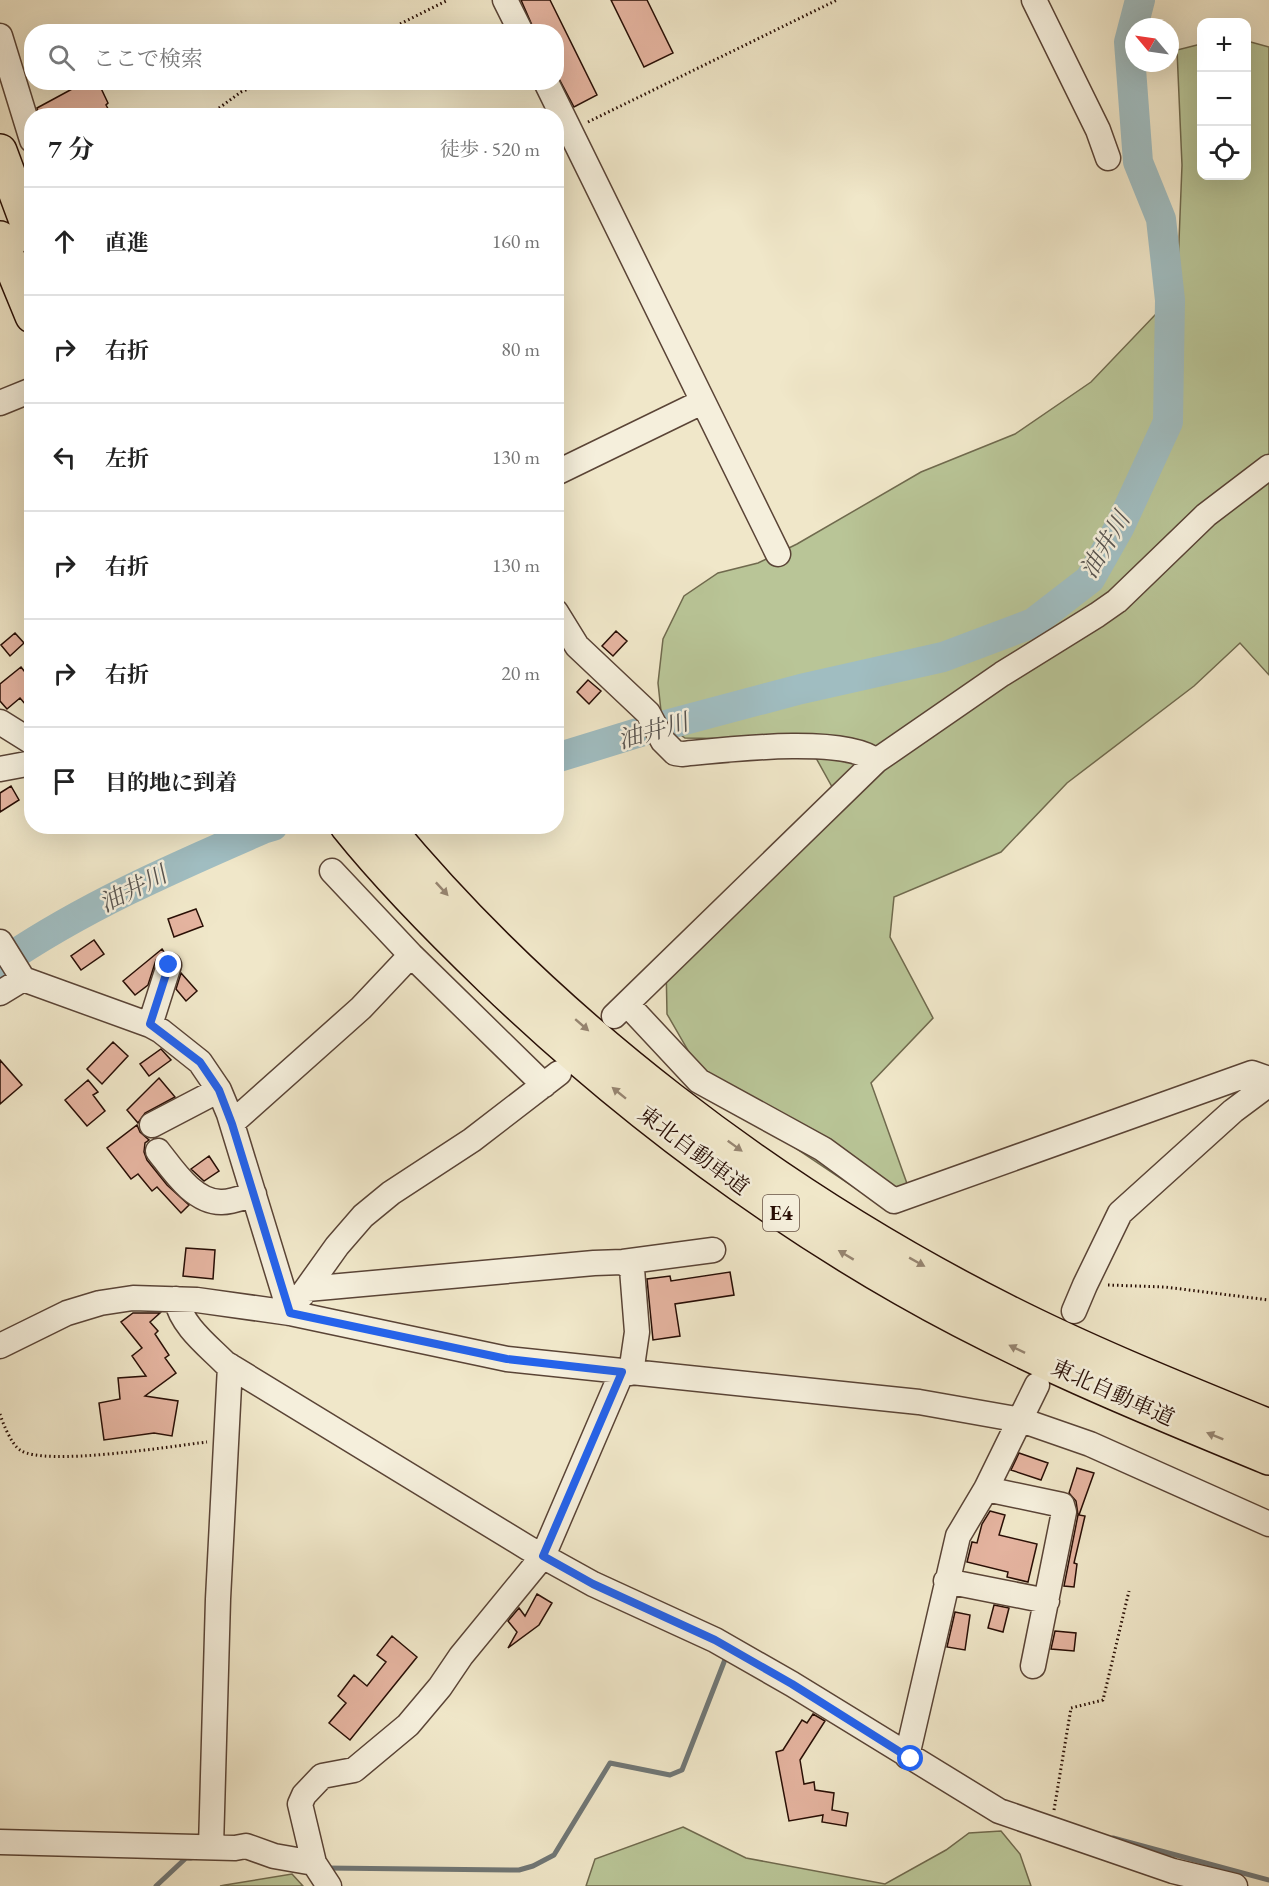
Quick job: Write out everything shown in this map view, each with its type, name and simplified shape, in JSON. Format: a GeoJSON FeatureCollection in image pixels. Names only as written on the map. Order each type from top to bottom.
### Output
{"type":"FeatureCollection","features":[{"type":"Feature","properties":{"kind":"highway"},"geometry":{"type":"LineString","coordinates":[[0,151],[24,216]]}},
{"type":"Feature","properties":{"kind":"highway"},"geometry":{"type":"LineString","coordinates":[[0,238],[24,296]]}},
{"type":"Feature","properties":{"kind":"highway","name":"東北自動車道"},"geometry":{"type":"LineString","coordinates":[[353,834],[370,855],[449,939],[563,1047],[683,1144],[765,1203],[904,1290],[990,1335],[1060,1370],[1269,1458]]}},
{"type":"Feature","properties":{"kind":"highway","name":"東北自動車道"},"geometry":{"type":"LineString","coordinates":[[394,836],[470,918],[535,982],[637,1071],[719,1134],[845,1221],[1005,1310],[1072,1342],[1269,1426]]}},
{"type":"Feature","properties":{"kind":"street"},"geometry":{"type":"LineString","coordinates":[[505,0],[517,24]]}},
{"type":"Feature","properties":{"kind":"street"},"geometry":{"type":"LineString","coordinates":[[1034,0],[1098,130],[1108,158]]}},
{"type":"Feature","properties":{"kind":"street"},"geometry":{"type":"LineString","coordinates":[[0,36],[24,114]]}},
{"type":"Feature","properties":{"kind":"street"},"geometry":{"type":"LineString","coordinates":[[550,90],[559,108]]}},
{"type":"Feature","properties":{"kind":"street"},"geometry":{"type":"LineString","coordinates":[[564,119],[778,554]]}},
{"type":"Feature","properties":{"kind":"street"},"geometry":{"type":"LineString","coordinates":[[0,402],[24,393]]}},
{"type":"Feature","properties":{"kind":"street"},"geometry":{"type":"LineString","coordinates":[[564,470],[702,402]]}},
{"type":"Feature","properties":{"kind":"street"},"geometry":{"type":"LineString","coordinates":[[1269,467],[1206,515],[1110,606],[1002,674],[876,761],[621,1010],[699,1080],[823,1149],[894,1201],[1252,1073],[1269,1079]]}},
{"type":"Feature","properties":{"kind":"street"},"geometry":{"type":"LineString","coordinates":[[564,625],[577,646],[648,714],[663,741],[675,753],[753,746],[827,748],[867,754],[876,761]]}},
{"type":"Feature","properties":{"kind":"street"},"geometry":{"type":"LineString","coordinates":[[0,722],[24,737]]}},
{"type":"Feature","properties":{"kind":"street"},"geometry":{"type":"LineString","coordinates":[[0,769],[24,764]]}},
{"type":"Feature","properties":{"kind":"street"},"geometry":{"type":"LineString","coordinates":[[290,1313],[337,1246],[363,1216],[391,1193],[472,1140],[551,1079],[411,955],[332,871]]}},
{"type":"Feature","properties":{"kind":"street"},"geometry":{"type":"LineString","coordinates":[[0,942],[18,971],[150,1024],[200,1062],[219,1090],[232,1124],[290,1313]]}},
{"type":"Feature","properties":{"kind":"street"},"geometry":{"type":"LineString","coordinates":[[232,1124],[361,1008],[411,955]]}},
{"type":"Feature","properties":{"kind":"street"},"geometry":{"type":"LineString","coordinates":[[150,1024],[169,965]]}},
{"type":"Feature","properties":{"kind":"street"},"geometry":{"type":"LineString","coordinates":[[0,993],[18,971]]}},
{"type":"Feature","properties":{"kind":"street"},"geometry":{"type":"LineString","coordinates":[[1074,1311],[1120,1213],[1233,1112],[1269,1084]]}},
{"type":"Feature","properties":{"kind":"street"},"geometry":{"type":"LineString","coordinates":[[152,1125],[219,1090]]}},
{"type":"Feature","properties":{"kind":"street"},"geometry":{"type":"LineString","coordinates":[[158,1151],[194,1193],[221,1202],[254,1194]]}},
{"type":"Feature","properties":{"kind":"street"},"geometry":{"type":"LineString","coordinates":[[306,1289],[594,1263],[623,1263],[713,1250]]}},
{"type":"Feature","properties":{"kind":"street"},"geometry":{"type":"LineString","coordinates":[[329,1886],[314,1863],[300,1804],[304,1795],[322,1776],[354,1770],[408,1725],[543,1556],[627,1373],[638,1332],[632,1269],[623,1263]]}},
{"type":"Feature","properties":{"kind":"street"},"geometry":{"type":"LineString","coordinates":[[0,1346],[67,1313],[100,1303],[133,1298],[197,1300],[290,1313],[507,1359],[919,1402],[1021,1420],[1090,1444],[1269,1524]]}},
{"type":"Feature","properties":{"kind":"street"},"geometry":{"type":"LineString","coordinates":[[176,1299],[185,1322],[225,1363],[543,1556],[593,1584],[715,1640],[792,1684],[999,1811],[1173,1871],[1235,1886]]}},
{"type":"Feature","properties":{"kind":"street"},"geometry":{"type":"LineString","coordinates":[[211,1847],[218,1599],[230,1366]]}},
{"type":"Feature","properties":{"kind":"street"},"geometry":{"type":"LineString","coordinates":[[907,1756],[958,1536],[986,1489],[1037,1385]]}},
{"type":"Feature","properties":{"kind":"street"},"geometry":{"type":"LineString","coordinates":[[986,1489],[1062,1505],[1064,1512],[1033,1666]]}},
{"type":"Feature","properties":{"kind":"street"},"geometry":{"type":"LineString","coordinates":[[946,1581],[1047,1600]]}},
{"type":"Feature","properties":{"kind":"street"},"geometry":{"type":"LineString","coordinates":[[0,1842],[246,1846],[274,1856],[314,1863]]}},
{"type":"Feature","properties":{"kind":"path"},"geometry":{"type":"LineString","coordinates":[[400,24],[448,0]]}},
{"type":"Feature","properties":{"kind":"path"},"geometry":{"type":"LineString","coordinates":[[570,131],[837,0]]}},
{"type":"Feature","properties":{"kind":"path"},"geometry":{"type":"LineString","coordinates":[[219,108],[246,90]]}},
{"type":"Feature","properties":{"kind":"path"},"geometry":{"type":"LineString","coordinates":[[1085,1285],[1165,1287],[1269,1300]]}},
{"type":"Feature","properties":{"kind":"path"},"geometry":{"type":"LineString","coordinates":[[0,1414],[18,1450],[31,1455],[57,1457],[227,1440]]}},
{"type":"Feature","properties":{"kind":"path"},"geometry":{"type":"LineString","coordinates":[[1054,1810],[1071,1708],[1103,1700],[1129,1591]]}},
{"type":"Feature","properties":{"kind":"green space"},"geometry":{"type":"Polygon","coordinates":[[[1251,42],[1269,47],[1269,675],[1240,643],[1194,686],[1067,783],[1001,852],[894,897],[890,937],[933,1018],[871,1083],[910,1192],[870,1198],[712,1092],[667,1014],[666,962],[841,803],[806,740],[685,738],[668,726],[661,711],[658,683],[663,639],[684,596],[718,573],[758,563],[797,544],[921,472],[1015,434],[1091,382],[1177,292],[1182,165],[1179,50],[1197,45],[1197,180],[1251,180],[1251,42]]]}},
{"type":"Feature","properties":{"kind":"green space"},"geometry":{"type":"Polygon","coordinates":[[[683,1827],[746,1858],[885,1884],[946,1850],[969,1833],[1001,1831],[1020,1854],[1031,1886],[586,1886],[595,1859],[683,1827]]]}},
{"type":"Feature","properties":{"kind":"green space"},"geometry":{"type":"Polygon","coordinates":[[[292,1874],[303,1886],[220,1886],[225,1885],[292,1874]]]}},
{"type":"Feature","properties":{"kind":"building"},"geometry":{"type":"Polygon","coordinates":[[[521,0],[550,0],[562,24],[532,24],[521,0]]]}},
{"type":"Feature","properties":{"kind":"building"},"geometry":{"type":"Polygon","coordinates":[[[611,0],[647,0],[673,53],[644,67],[611,0]]]}},
{"type":"Feature","properties":{"kind":"building"},"geometry":{"type":"Polygon","coordinates":[[[564,28],[597,95],[574,107],[564,88],[564,28]]]}},
{"type":"Feature","properties":{"kind":"building"},"geometry":{"type":"Polygon","coordinates":[[[70,90],[102,90],[108,103],[106,105],[108,108],[37,108],[70,90]]]}},
{"type":"Feature","properties":{"kind":"building"},"geometry":{"type":"Polygon","coordinates":[[[616,631],[627,641],[613,656],[602,646],[616,631]]]}},
{"type":"Feature","properties":{"kind":"building"},"geometry":{"type":"Polygon","coordinates":[[[15,633],[24,643],[10,656],[1,645],[15,633]]]}},
{"type":"Feature","properties":{"kind":"building"},"geometry":{"type":"Polygon","coordinates":[[[21,667],[24,671],[24,703],[20,698],[7,709],[0,701],[0,684],[21,667]]]}},
{"type":"Feature","properties":{"kind":"building"},"geometry":{"type":"Polygon","coordinates":[[[588,680],[601,691],[589,704],[577,692],[588,680]]]}},
{"type":"Feature","properties":{"kind":"building"},"geometry":{"type":"Polygon","coordinates":[[[11,786],[19,800],[0,812],[0,793],[11,786]]]}},
{"type":"Feature","properties":{"kind":"building"},"geometry":{"type":"Polygon","coordinates":[[[196,909],[203,926],[174,937],[168,919],[196,909]]]}},
{"type":"Feature","properties":{"kind":"building"},"geometry":{"type":"Polygon","coordinates":[[[94,940],[104,954],[81,970],[71,956],[94,940]]]}},
{"type":"Feature","properties":{"kind":"building"},"geometry":{"type":"Polygon","coordinates":[[[162,949],[164,952],[156,960],[148,985],[135,995],[123,981],[162,949]]]}},
{"type":"Feature","properties":{"kind":"building"},"geometry":{"type":"Polygon","coordinates":[[[181,973],[197,991],[186,1001],[176,989],[181,973]]]}},
{"type":"Feature","properties":{"kind":"building"},"geometry":{"type":"Polygon","coordinates":[[[113,1042],[128,1056],[102,1084],[87,1069],[113,1042]]]}},
{"type":"Feature","properties":{"kind":"building"},"geometry":{"type":"Polygon","coordinates":[[[161,1049],[171,1060],[149,1076],[140,1064],[161,1049]]]}},
{"type":"Feature","properties":{"kind":"building"},"geometry":{"type":"Polygon","coordinates":[[[0,1060],[22,1085],[0,1104],[0,1060]]]}},
{"type":"Feature","properties":{"kind":"building"},"geometry":{"type":"Polygon","coordinates":[[[159,1078],[175,1097],[145,1113],[138,1123],[127,1110],[159,1078]]]}},
{"type":"Feature","properties":{"kind":"building"},"geometry":{"type":"Polygon","coordinates":[[[88,1080],[98,1092],[93,1095],[105,1111],[87,1126],[65,1100],[88,1080]]]}},
{"type":"Feature","properties":{"kind":"building"},"geometry":{"type":"Polygon","coordinates":[[[137,1125],[140,1132],[149,1140],[145,1143],[144,1152],[147,1160],[167,1185],[189,1205],[181,1213],[157,1187],[152,1191],[138,1174],[131,1179],[107,1148],[137,1125]]]}},
{"type":"Feature","properties":{"kind":"building"},"geometry":{"type":"Polygon","coordinates":[[[209,1156],[219,1171],[204,1181],[191,1169],[209,1156]]]}},
{"type":"Feature","properties":{"kind":"building"},"geometry":{"type":"Polygon","coordinates":[[[186,1248],[215,1250],[213,1279],[183,1276],[186,1248]]]}},
{"type":"Feature","properties":{"kind":"building"},"geometry":{"type":"Polygon","coordinates":[[[730,1272],[734,1295],[675,1304],[680,1336],[653,1340],[647,1279],[670,1276],[671,1281],[730,1272]]]}},
{"type":"Feature","properties":{"kind":"building"},"geometry":{"type":"Polygon","coordinates":[[[133,1313],[160,1313],[150,1322],[158,1331],[155,1334],[169,1355],[165,1358],[176,1373],[145,1396],[178,1401],[172,1436],[154,1433],[104,1440],[99,1403],[120,1399],[118,1378],[146,1376],[132,1356],[142,1348],[121,1322],[133,1313]]]}},
{"type":"Feature","properties":{"kind":"building"},"geometry":{"type":"Polygon","coordinates":[[[1019,1453],[1048,1463],[1041,1480],[1011,1470],[1019,1453]]]}},
{"type":"Feature","properties":{"kind":"building"},"geometry":{"type":"Polygon","coordinates":[[[1077,1468],[1094,1473],[1079,1515],[1085,1516],[1074,1563],[1077,1564],[1074,1587],[1064,1586],[1078,1515],[1076,1501],[1069,1493],[1077,1468]]]}},
{"type":"Feature","properties":{"kind":"building"},"geometry":{"type":"Polygon","coordinates":[[[990,1511],[1005,1515],[999,1535],[1037,1544],[1028,1582],[1007,1577],[1008,1572],[967,1562],[972,1542],[977,1543],[982,1524],[990,1511]]]}},
{"type":"Feature","properties":{"kind":"building"},"geometry":{"type":"Polygon","coordinates":[[[537,1594],[552,1603],[539,1625],[508,1648],[517,1632],[508,1621],[519,1608],[525,1616],[537,1594]]]}},
{"type":"Feature","properties":{"kind":"building"},"geometry":{"type":"Polygon","coordinates":[[[994,1605],[1009,1608],[1003,1632],[988,1628],[994,1605]]]}},
{"type":"Feature","properties":{"kind":"building"},"geometry":{"type":"Polygon","coordinates":[[[955,1612],[970,1615],[965,1650],[947,1647],[955,1612]]]}},
{"type":"Feature","properties":{"kind":"building"},"geometry":{"type":"Polygon","coordinates":[[[1055,1631],[1076,1633],[1074,1651],[1051,1649],[1055,1631]]]}},
{"type":"Feature","properties":{"kind":"building"},"geometry":{"type":"Polygon","coordinates":[[[392,1636],[417,1657],[350,1740],[329,1723],[346,1703],[338,1696],[354,1675],[367,1686],[386,1662],[377,1655],[392,1636]]]}},
{"type":"Feature","properties":{"kind":"building"},"geometry":{"type":"Polygon","coordinates":[[[813,1714],[825,1721],[800,1760],[804,1784],[814,1782],[815,1790],[834,1793],[832,1810],[848,1813],[846,1826],[822,1822],[823,1815],[789,1821],[776,1752],[783,1750],[802,1720],[807,1723],[813,1714]]]}},
{"type":"Feature","properties":{"kind":"waterway","name":"油井川"},"geometry":{"type":"LineString","coordinates":[[564,756],[647,730],[801,689],[943,657],[1033,623],[1090,579],[1120,526],[1168,422],[1170,300],[1161,219],[1138,162],[1129,42],[1140,0]]}},
{"type":"Feature","properties":{"kind":"waterway","name":"油井川"},"geometry":{"type":"LineString","coordinates":[[0,964],[95,907],[252,834]]}},
{"type":"Feature","properties":{"kind":"waterway"},"geometry":{"type":"LineString","coordinates":[[325,1868],[519,1870],[533,1866],[554,1855],[610,1763],[670,1775],[682,1770],[726,1657],[730,1659]]}},
{"type":"Feature","properties":{"kind":"waterway"},"geometry":{"type":"LineString","coordinates":[[1113,1838],[1269,1880]]}},
{"type":"Feature","properties":{"kind":"waterway"},"geometry":{"type":"LineString","coordinates":[[156,1886],[186,1858],[191,1858]]}},
{"type":"Feature","properties":{"kind":"route"},"geometry":{"type":"LineString","coordinates":[[169,965],[150,1024],[200,1062],[219,1090],[229,1114],[290,1313],[507,1359],[622,1372],[543,1556],[593,1584],[715,1640],[792,1684],[911,1759]]}}]}
